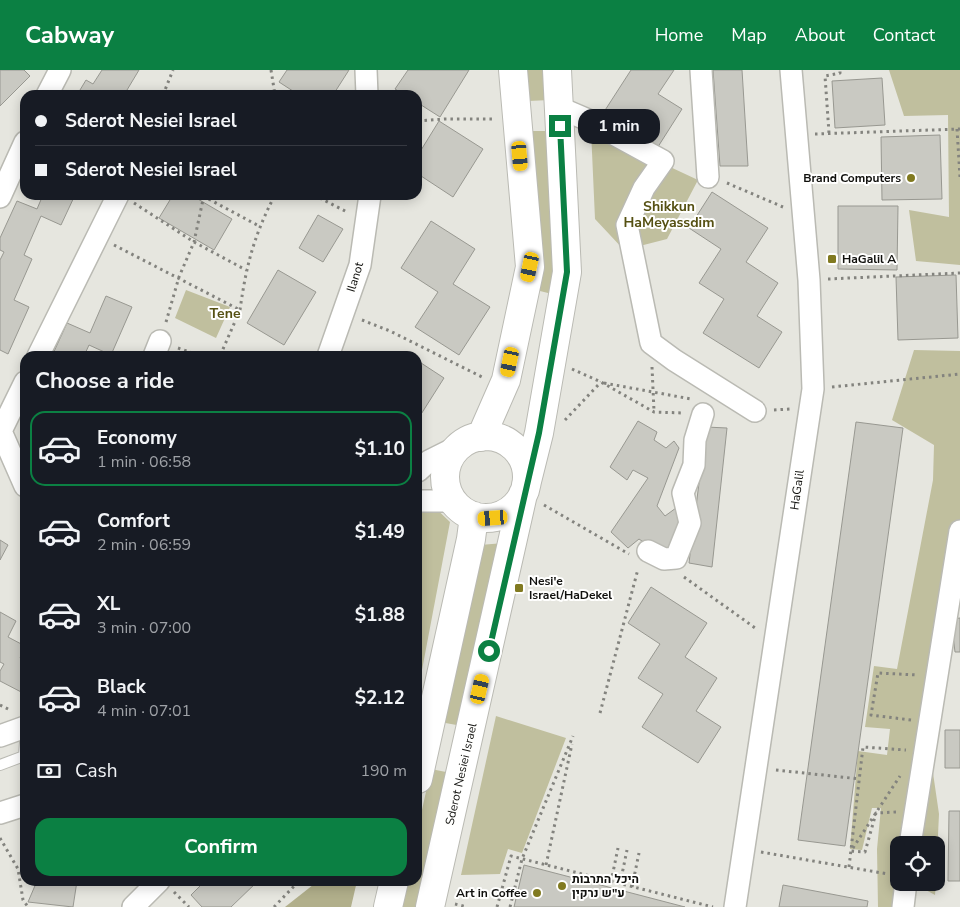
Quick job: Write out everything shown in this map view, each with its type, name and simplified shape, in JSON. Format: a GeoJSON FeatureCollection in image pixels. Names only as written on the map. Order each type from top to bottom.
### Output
{"type":"FeatureCollection","features":[{"type":"Feature","properties":{"kind":"main road"},"geometry":{"type":"LineString","coordinates":[[422,761],[471,539],[463,509],[447,489],[445,476],[452,454],[470,441],[503,387],[530,267],[513,70]]}},
{"type":"Feature","properties":{"kind":"main road","name":"Sderot Nesiei Israel"},"geometry":{"type":"LineString","coordinates":[[430,907],[531,494],[539,433],[567,272],[557,70]]}},
{"type":"Feature","properties":{"kind":"main road"},"geometry":{"type":"LineString","coordinates":[[463,509],[483,518],[503,514],[531,494],[523,459],[516,449],[506,441],[494,437],[470,441]]}},
{"type":"Feature","properties":{"kind":"main road"},"geometry":{"type":"LineString","coordinates":[[388,907],[393,886]]}},
{"type":"Feature","properties":{"kind":"street"},"geometry":{"type":"LineString","coordinates":[[50,90],[60,70]]}},
{"type":"Feature","properties":{"kind":"street"},"geometry":{"type":"LineString","coordinates":[[366,70],[367,90]]}},
{"type":"Feature","properties":{"kind":"street"},"geometry":{"type":"LineString","coordinates":[[701,70],[708,177]]}},
{"type":"Feature","properties":{"kind":"street","name":"HaGalil"},"geometry":{"type":"LineString","coordinates":[[735,907],[814,389],[809,280],[791,70]]}},
{"type":"Feature","properties":{"kind":"street"},"geometry":{"type":"LineString","coordinates":[[560,108],[588,120],[663,162],[644,188],[627,225],[651,343],[674,360],[755,411]]}},
{"type":"Feature","properties":{"kind":"street"},"geometry":{"type":"LineString","coordinates":[[0,197],[20,153]]}},
{"type":"Feature","properties":{"kind":"street"},"geometry":{"type":"LineString","coordinates":[[40,351],[97,237],[123,200]]}},
{"type":"Feature","properties":{"kind":"street","name":"Ilanot"},"geometry":{"type":"LineString","coordinates":[[330,351],[360,265],[369,200]]}},
{"type":"Feature","properties":{"kind":"street"},"geometry":{"type":"LineString","coordinates":[[20,392],[0,430],[20,475]]}},
{"type":"Feature","properties":{"kind":"street"},"geometry":{"type":"LineString","coordinates":[[644,556],[664,559],[676,558],[687,532],[690,523],[684,493],[694,465],[695,440],[701,407]]}},
{"type":"Feature","properties":{"kind":"street"},"geometry":{"type":"LineString","coordinates":[[422,467],[429,461],[470,441]]}},
{"type":"Feature","properties":{"kind":"street"},"geometry":{"type":"LineString","coordinates":[[422,502],[463,509]]}},
{"type":"Feature","properties":{"kind":"street"},"geometry":{"type":"LineString","coordinates":[[911,836],[960,531]]}},
{"type":"Feature","properties":{"kind":"street"},"geometry":{"type":"LineString","coordinates":[[0,736],[20,729]]}},
{"type":"Feature","properties":{"kind":"street"},"geometry":{"type":"LineString","coordinates":[[0,813],[20,807]]}},
{"type":"Feature","properties":{"kind":"street"},"geometry":{"type":"LineString","coordinates":[[133,907],[154,886]]}},
{"type":"Feature","properties":{"kind":"street"},"geometry":{"type":"LineString","coordinates":[[900,891],[903,907]]}},
{"type":"Feature","properties":{"kind":"lane"},"geometry":{"type":"LineString","coordinates":[[0,765],[20,758]]}},
{"type":"Feature","properties":{"kind":"path"},"geometry":{"type":"LineString","coordinates":[[165,90],[173,70]]}},
{"type":"Feature","properties":{"kind":"path"},"geometry":{"type":"LineString","coordinates":[[271,70],[274,90]]}},
{"type":"Feature","properties":{"kind":"path"},"geometry":{"type":"LineString","coordinates":[[841,71],[826,76],[829,133],[958,129],[960,177]]}},
{"type":"Feature","properties":{"kind":"path"},"geometry":{"type":"LineString","coordinates":[[422,121],[459,118],[517,120]]}},
{"type":"Feature","properties":{"kind":"path"},"geometry":{"type":"LineString","coordinates":[[739,187],[804,217]]}},
{"type":"Feature","properties":{"kind":"path"},"geometry":{"type":"LineString","coordinates":[[127,200],[194,242],[246,270]]}},
{"type":"Feature","properties":{"kind":"path"},"geometry":{"type":"LineString","coordinates":[[170,351],[157,349],[179,277],[194,242],[203,200]]}},
{"type":"Feature","properties":{"kind":"path"},"geometry":{"type":"LineString","coordinates":[[213,200],[259,226]]}},
{"type":"Feature","properties":{"kind":"path"},"geometry":{"type":"LineString","coordinates":[[222,351],[240,310],[246,270],[259,226],[272,200]]}},
{"type":"Feature","properties":{"kind":"path"},"geometry":{"type":"LineString","coordinates":[[324,200],[366,221]]}},
{"type":"Feature","properties":{"kind":"path"},"geometry":{"type":"LineString","coordinates":[[97,237],[179,277],[240,310]]}},
{"type":"Feature","properties":{"kind":"path"},"geometry":{"type":"LineString","coordinates":[[809,280],[960,273]]}},
{"type":"Feature","properties":{"kind":"path"},"geometry":{"type":"LineString","coordinates":[[344,314],[390,331],[503,387]]}},
{"type":"Feature","properties":{"kind":"path"},"geometry":{"type":"LineString","coordinates":[[651,343],[654,412]]}},
{"type":"Feature","properties":{"kind":"path"},"geometry":{"type":"LineString","coordinates":[[551,360],[600,382],[654,412],[701,407]]}},
{"type":"Feature","properties":{"kind":"path"},"geometry":{"type":"LineString","coordinates":[[814,389],[960,374]]}},
{"type":"Feature","properties":{"kind":"path"},"geometry":{"type":"LineString","coordinates":[[600,382],[653,392],[701,407]]}},
{"type":"Feature","properties":{"kind":"path"},"geometry":{"type":"LineString","coordinates":[[563,422],[600,382]]}},
{"type":"Feature","properties":{"kind":"path"},"geometry":{"type":"LineString","coordinates":[[531,494],[644,556],[600,713]]}},
{"type":"Feature","properties":{"kind":"path"},"geometry":{"type":"LineString","coordinates":[[680,574],[775,642]]}},
{"type":"Feature","properties":{"kind":"path"},"geometry":{"type":"LineString","coordinates":[[929,722],[871,716],[878,672],[936,676]]}},
{"type":"Feature","properties":{"kind":"path"},"geometry":{"type":"LineString","coordinates":[[510,907],[522,859],[573,736],[546,865]]}},
{"type":"Feature","properties":{"kind":"path"},"geometry":{"type":"LineString","coordinates":[[849,867],[863,747],[924,752]]}},
{"type":"Feature","properties":{"kind":"path"},"geometry":{"type":"LineString","coordinates":[[756,768],[860,779]]}},
{"type":"Feature","properties":{"kind":"path"},"geometry":{"type":"LineString","coordinates":[[851,851],[901,774]]}},
{"type":"Feature","properties":{"kind":"path"},"geometry":{"type":"LineString","coordinates":[[851,851],[865,852],[876,812]]}},
{"type":"Feature","properties":{"kind":"path"},"geometry":{"type":"LineString","coordinates":[[876,812],[905,812]]}},
{"type":"Feature","properties":{"kind":"path"},"geometry":{"type":"LineString","coordinates":[[0,838],[18,869],[20,881]]}},
{"type":"Feature","properties":{"kind":"path"},"geometry":{"type":"LineString","coordinates":[[611,882],[618,848]]}},
{"type":"Feature","properties":{"kind":"path"},"geometry":{"type":"LineString","coordinates":[[744,849],[849,867],[890,876]]}},
{"type":"Feature","properties":{"kind":"path"},"geometry":{"type":"LineString","coordinates":[[620,884],[627,850]]}},
{"type":"Feature","properties":{"kind":"path"},"geometry":{"type":"LineString","coordinates":[[632,887],[639,853]]}},
{"type":"Feature","properties":{"kind":"path"},"geometry":{"type":"LineString","coordinates":[[497,907],[511,856],[713,907]]}},
{"type":"Feature","properties":{"kind":"path"},"geometry":{"type":"LineString","coordinates":[[21,886],[23,900],[28,907]]}},
{"type":"Feature","properties":{"kind":"path"},"geometry":{"type":"LineString","coordinates":[[274,907],[294,886]]}},
{"type":"Feature","properties":{"kind":"green space"},"geometry":{"type":"Polygon","coordinates":[[[525,70],[547,70],[550,100],[528,101],[525,70]]]}},
{"type":"Feature","properties":{"kind":"green space"},"geometry":{"type":"Polygon","coordinates":[[[889,70],[960,70],[960,265],[916,261],[909,210],[949,217],[948,115],[904,116],[889,70]]]}},
{"type":"Feature","properties":{"kind":"green space"},"geometry":{"type":"Polygon","coordinates":[[[591,130],[698,180],[667,239],[624,250],[595,219],[591,130]]]}},
{"type":"Feature","properties":{"kind":"green space"},"geometry":{"type":"Polygon","coordinates":[[[530,131],[552,131],[556,295],[536,290],[530,131]]]}},
{"type":"Feature","properties":{"kind":"green space"},"geometry":{"type":"Polygon","coordinates":[[[186,290],[230,307],[216,338],[175,318],[186,290]]]}},
{"type":"Feature","properties":{"kind":"green space"},"geometry":{"type":"Polygon","coordinates":[[[914,350],[960,351],[960,569],[949,669],[933,773],[939,814],[938,836],[890,836],[890,891],[911,891],[908,907],[878,907],[877,849],[881,808],[872,808],[862,850],[850,849],[858,751],[887,755],[890,729],[865,727],[874,666],[897,669],[933,480],[934,445],[892,420],[914,350]]]}},
{"type":"Feature","properties":{"kind":"green space"},"geometry":{"type":"Polygon","coordinates":[[[425,498],[450,522],[422,670],[422,500],[425,498]]]}},
{"type":"Feature","properties":{"kind":"green space"},"geometry":{"type":"Polygon","coordinates":[[[504,543],[462,726],[440,722],[480,545],[504,543]]]}},
{"type":"Feature","properties":{"kind":"green space"},"geometry":{"type":"Polygon","coordinates":[[[496,716],[566,738],[522,853],[508,849],[500,874],[461,875],[496,716]]]}},
{"type":"Feature","properties":{"kind":"green space"},"geometry":{"type":"Polygon","coordinates":[[[431,769],[451,773],[422,907],[401,907],[404,886],[422,886],[422,810],[431,769]]]}},
{"type":"Feature","properties":{"kind":"shaded area"},"geometry":{"type":"Polygon","coordinates":[[[312,886],[356,886],[351,907],[285,907],[312,886]]]}},
{"type":"Feature","properties":{"kind":"building"},"geometry":{"type":"Polygon","coordinates":[[[0,70],[24,70],[30,76],[0,106],[0,70]]]}},
{"type":"Feature","properties":{"kind":"building"},"geometry":{"type":"Polygon","coordinates":[[[102,70],[139,70],[127,90],[80,90],[86,80],[93,84],[102,70]]]}},
{"type":"Feature","properties":{"kind":"building"},"geometry":{"type":"Polygon","coordinates":[[[287,70],[349,70],[336,90],[291,90],[279,82],[287,70]]]}},
{"type":"Feature","properties":{"kind":"building"},"geometry":{"type":"Polygon","coordinates":[[[408,70],[469,70],[440,117],[422,106],[422,90],[395,89],[408,70]]]}},
{"type":"Feature","properties":{"kind":"building"},"geometry":{"type":"Polygon","coordinates":[[[631,70],[674,70],[658,94],[682,109],[654,153],[600,118],[631,70]]]}},
{"type":"Feature","properties":{"kind":"building"},"geometry":{"type":"Polygon","coordinates":[[[713,70],[742,70],[748,166],[720,166],[713,70]]]}},
{"type":"Feature","properties":{"kind":"building"},"geometry":{"type":"Polygon","coordinates":[[[882,78],[885,125],[835,128],[832,81],[882,78]]]}},
{"type":"Feature","properties":{"kind":"building"},"geometry":{"type":"Polygon","coordinates":[[[439,121],[483,149],[453,197],[422,177],[422,149],[439,121]]]}},
{"type":"Feature","properties":{"kind":"building"},"geometry":{"type":"Polygon","coordinates":[[[940,135],[942,199],[882,200],[881,137],[940,135]]]}},
{"type":"Feature","properties":{"kind":"building"},"geometry":{"type":"Polygon","coordinates":[[[712,192],[768,228],[746,262],[778,283],[757,316],[782,332],[759,368],[703,333],[724,299],[699,283],[721,249],[689,228],[712,192]]]}},
{"type":"Feature","properties":{"kind":"building"},"geometry":{"type":"Polygon","coordinates":[[[41,200],[73,200],[61,225],[41,216],[24,255],[32,259],[14,300],[29,307],[8,354],[0,350],[0,260],[4,252],[0,250],[0,238],[17,201],[37,209],[41,200]]]}},
{"type":"Feature","properties":{"kind":"building"},"geometry":{"type":"Polygon","coordinates":[[[170,200],[200,200],[232,219],[214,250],[159,218],[170,200]]]}},
{"type":"Feature","properties":{"kind":"building"},"geometry":{"type":"Polygon","coordinates":[[[838,206],[898,206],[897,270],[838,269],[838,206]]]}},
{"type":"Feature","properties":{"kind":"building"},"geometry":{"type":"Polygon","coordinates":[[[318,215],[343,229],[323,262],[299,248],[318,215]]]}},
{"type":"Feature","properties":{"kind":"building"},"geometry":{"type":"Polygon","coordinates":[[[431,221],[475,249],[453,284],[490,307],[459,355],[415,327],[438,292],[401,268],[431,221]]]}},
{"type":"Feature","properties":{"kind":"building"},"geometry":{"type":"Polygon","coordinates":[[[278,270],[316,292],[284,345],[247,323],[278,270]]]}},
{"type":"Feature","properties":{"kind":"building"},"geometry":{"type":"Polygon","coordinates":[[[956,275],[958,338],[898,340],[896,277],[956,275]]]}},
{"type":"Feature","properties":{"kind":"building"},"geometry":{"type":"Polygon","coordinates":[[[106,296],[132,307],[113,351],[102,351],[89,345],[86,351],[54,351],[67,323],[90,333],[106,296]]]}},
{"type":"Feature","properties":{"kind":"building"},"geometry":{"type":"Polygon","coordinates":[[[422,364],[444,378],[422,413],[422,364]]]}},
{"type":"Feature","properties":{"kind":"building"},"geometry":{"type":"Polygon","coordinates":[[[638,421],[657,432],[654,440],[666,448],[674,441],[679,448],[657,506],[665,516],[676,508],[687,521],[664,556],[639,539],[628,548],[611,532],[648,478],[633,470],[627,480],[610,467],[638,421]]]}},
{"type":"Feature","properties":{"kind":"building"},"geometry":{"type":"Polygon","coordinates":[[[856,422],[903,428],[845,846],[798,840],[856,422]]]}},
{"type":"Feature","properties":{"kind":"building"},"geometry":{"type":"Polygon","coordinates":[[[706,427],[727,428],[712,567],[689,563],[706,427]]]}},
{"type":"Feature","properties":{"kind":"building"},"geometry":{"type":"Polygon","coordinates":[[[0,540],[8,545],[0,560],[0,540]]]}},
{"type":"Feature","properties":{"kind":"building"},"geometry":{"type":"Polygon","coordinates":[[[651,587],[707,623],[685,657],[717,678],[696,711],[721,727],[698,763],[642,727],[663,694],[638,678],[660,644],[628,623],[651,587]]]}},
{"type":"Feature","properties":{"kind":"building"},"geometry":{"type":"Polygon","coordinates":[[[0,612],[16,621],[8,637],[20,643],[20,691],[0,681],[0,671],[4,664],[0,662],[0,612]]]}},
{"type":"Feature","properties":{"kind":"building"},"geometry":{"type":"Polygon","coordinates":[[[960,618],[960,652],[955,652],[951,619],[960,618]]]}},
{"type":"Feature","properties":{"kind":"building"},"geometry":{"type":"Polygon","coordinates":[[[945,730],[960,730],[960,768],[945,768],[945,730]]]}},
{"type":"Feature","properties":{"kind":"building"},"geometry":{"type":"Polygon","coordinates":[[[949,811],[960,811],[960,881],[948,881],[949,811]]]}},
{"type":"Feature","properties":{"kind":"building","name":"היכל התרבות ע\"ש נרקין"},"geometry":{"type":"Polygon","coordinates":[[[524,865],[685,907],[514,907],[524,865]]]}},
{"type":"Feature","properties":{"kind":"building"},"geometry":{"type":"Polygon","coordinates":[[[783,885],[868,901],[867,907],[779,907],[783,885]]]}},
{"type":"Feature","properties":{"kind":"building"},"geometry":{"type":"Polygon","coordinates":[[[35,886],[76,886],[73,907],[28,902],[35,886]]]}},
{"type":"Feature","properties":{"kind":"building"},"geometry":{"type":"Polygon","coordinates":[[[200,886],[253,886],[231,907],[202,907],[191,895],[200,886]]]}},
{"type":"Feature","properties":{"kind":"place","name":"Brand Computers"},"geometry":{"type":"Point","coordinates":[911,178]}},
{"type":"Feature","properties":{"kind":"place","name":"HaGalil A"},"geometry":{"type":"Point","coordinates":[832,259]}},
{"type":"Feature","properties":{"kind":"place","name":"Nesi'e Israel/HaDekel"},"geometry":{"type":"Point","coordinates":[519,588]}},
{"type":"Feature","properties":{"kind":"place","name":"היכל התרבות ע\"ש נרקין"},"geometry":{"type":"Point","coordinates":[562,886]}},
{"type":"Feature","properties":{"kind":"place","name":"Art in Coffee"},"geometry":{"type":"Point","coordinates":[537,893]}},
{"type":"Feature","properties":{"kind":"district","name":"Shikkun HaMeyassdim"},"geometry":{"type":"Point","coordinates":[669,214]}},
{"type":"Feature","properties":{"kind":"district","name":"Tene"},"geometry":{"type":"Point","coordinates":[225,313]}},
{"type":"Feature","properties":{"kind":"route"},"geometry":{"type":"LineString","coordinates":[[489,651],[523,494],[539,433],[567,272],[560,126]]}}]}
